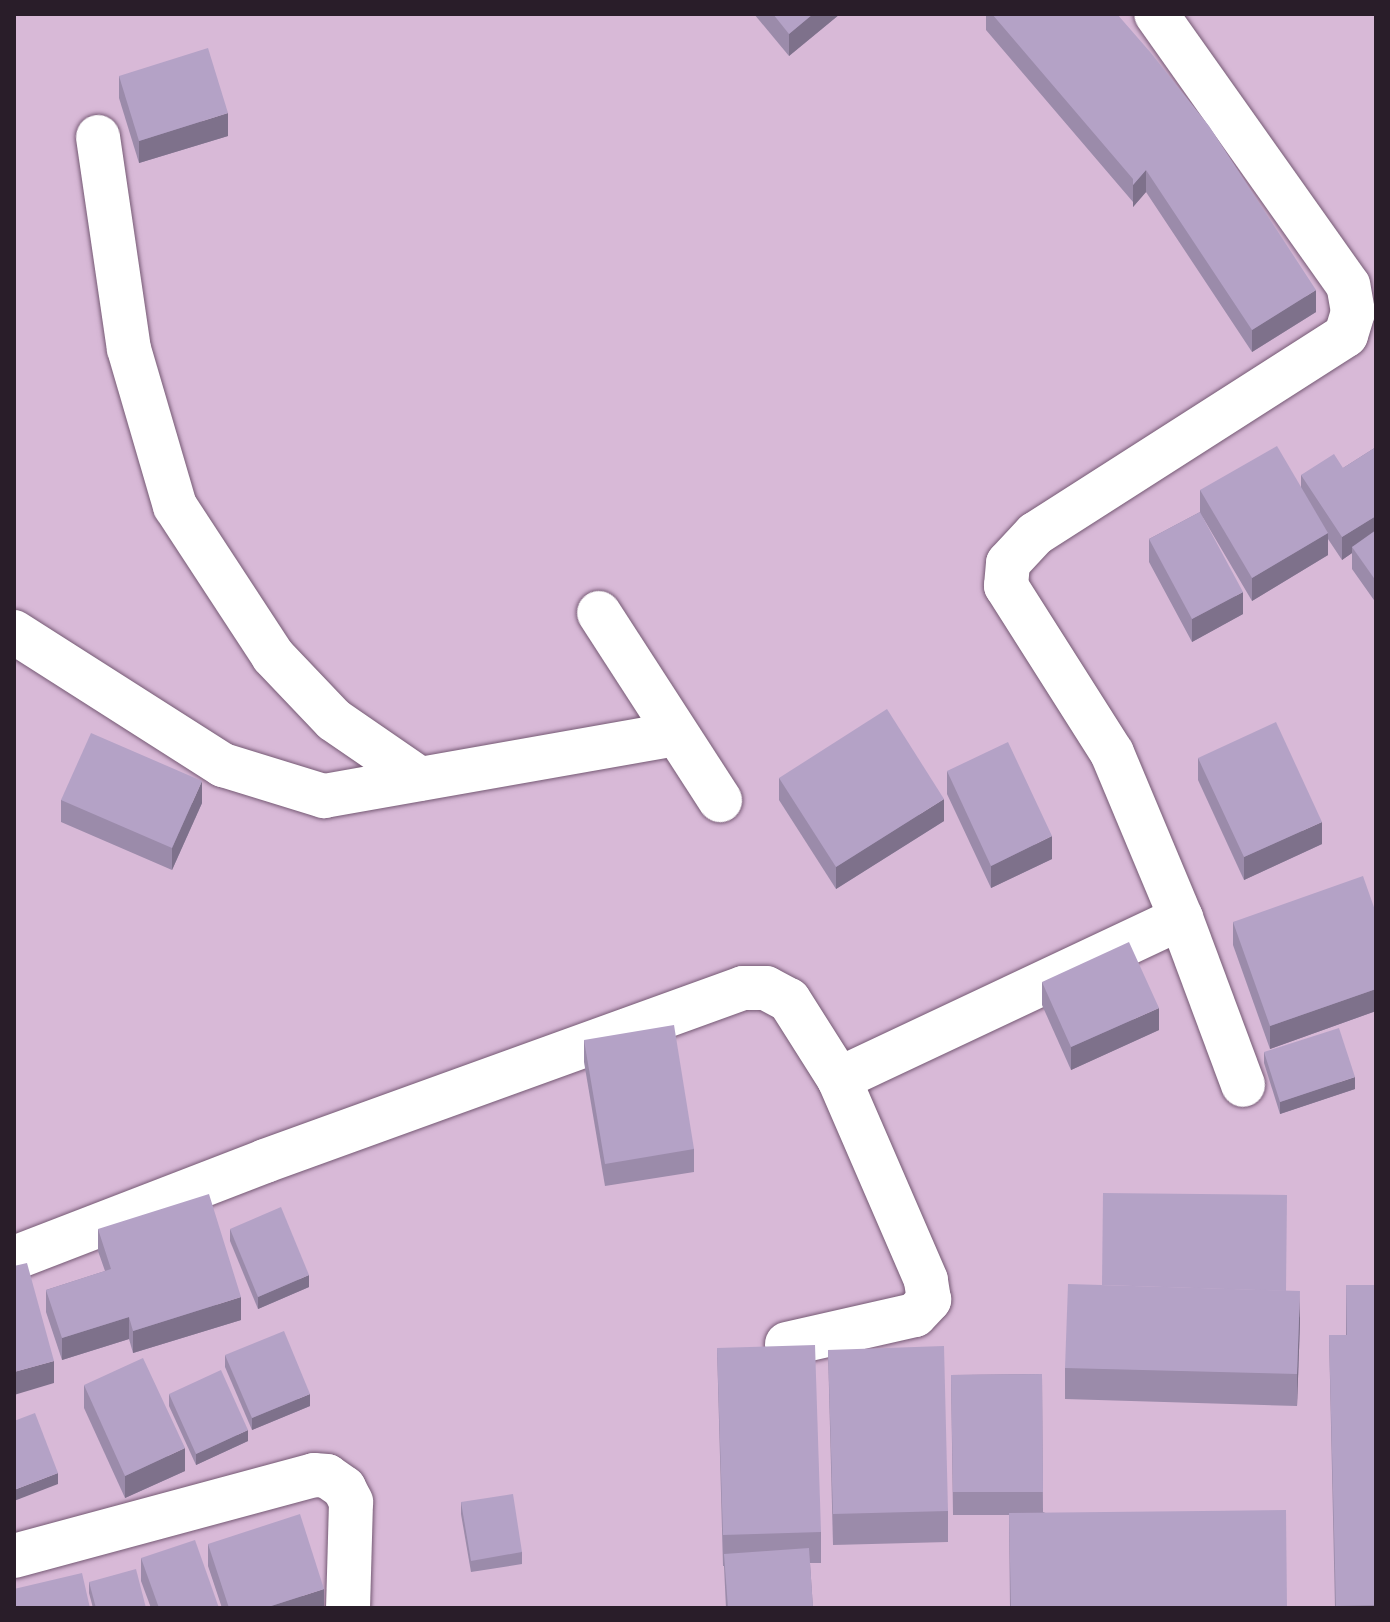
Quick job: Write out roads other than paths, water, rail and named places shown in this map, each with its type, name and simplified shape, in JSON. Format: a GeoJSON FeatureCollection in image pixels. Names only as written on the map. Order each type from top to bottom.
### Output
{"type":"FeatureCollection","features":[{"type":"Feature","properties":{"kind":"street"},"geometry":{"type":"LineString","coordinates":[[1156,14],[1348,285],[1353,312],[1346,335],[1035,534],[1008,563],[1006,586],[1112,753],[1181,918],[1243,1085]]}},
{"type":"Feature","properties":{"kind":"street"},"geometry":{"type":"LineString","coordinates":[[98,137],[129,349],[175,506],[273,656],[334,720],[420,779]]}},
{"type":"Feature","properties":{"kind":"street"},"geometry":{"type":"LineString","coordinates":[[599,613],[674,734],[720,800]]}},
{"type":"Feature","properties":{"kind":"street"},"geometry":{"type":"LineString","coordinates":[[14,632],[223,765],[324,796],[674,734]]}},
{"type":"Feature","properties":{"kind":"street"},"geometry":{"type":"LineString","coordinates":[[839,1079],[1181,918]]}},
{"type":"Feature","properties":{"kind":"street"},"geometry":{"type":"LineString","coordinates":[[14,1258],[265,1161],[743,988],[766,988],[789,1000],[839,1079],[926,1280],[929,1300],[915,1315],[787,1344]]}},
{"type":"Feature","properties":{"kind":"street"},"geometry":{"type":"LineString","coordinates":[[14,1556],[314,1475],[327,1476],[344,1488],[351,1502],[348,1608]]}}]}
